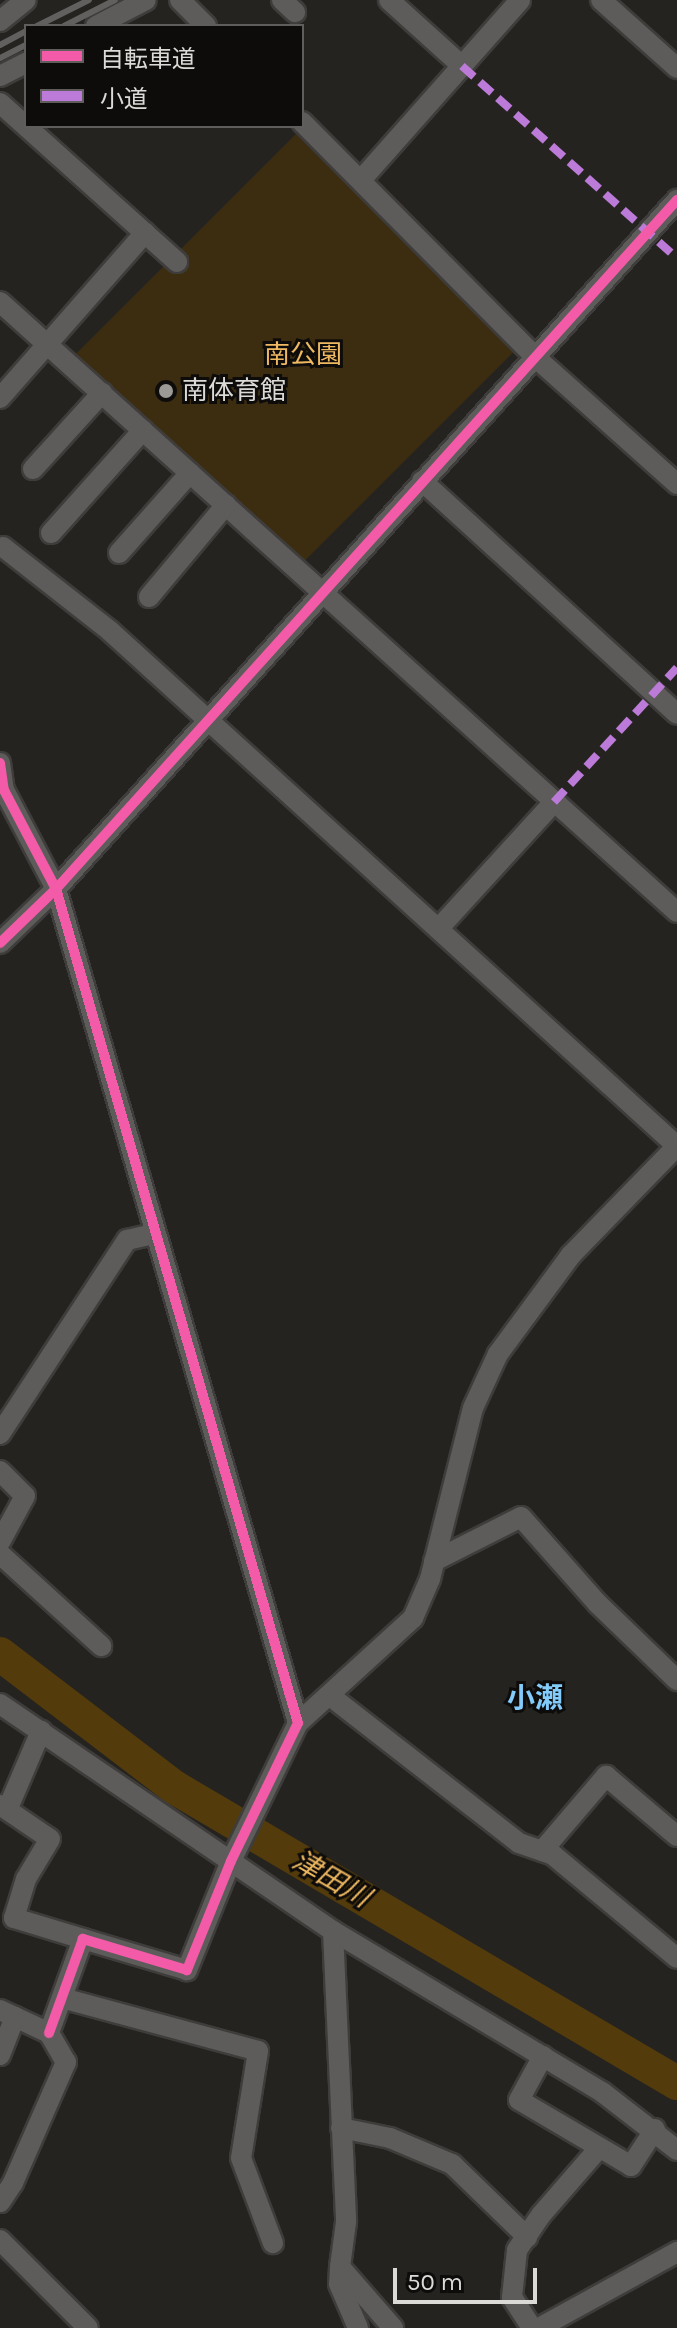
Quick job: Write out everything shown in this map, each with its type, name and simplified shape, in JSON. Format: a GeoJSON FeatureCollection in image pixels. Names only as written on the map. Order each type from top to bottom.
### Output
{"type":"FeatureCollection","features":[{"type":"Feature","properties":{"kind":"street"},"geometry":{"type":"LineString","coordinates":[[0,21],[26,0]]}},
{"type":"Feature","properties":{"kind":"street"},"geometry":{"type":"LineString","coordinates":[[100,24],[146,0]]}},
{"type":"Feature","properties":{"kind":"street"},"geometry":{"type":"LineString","coordinates":[[180,0],[204,24]]}},
{"type":"Feature","properties":{"kind":"street"},"geometry":{"type":"LineString","coordinates":[[389,0],[462,66]]}},
{"type":"Feature","properties":{"kind":"street"},"geometry":{"type":"LineString","coordinates":[[361,180],[520,0]]}},
{"type":"Feature","properties":{"kind":"street"},"geometry":{"type":"LineString","coordinates":[[601,0],[677,68]]}},
{"type":"Feature","properties":{"kind":"street"},"geometry":{"type":"LineString","coordinates":[[0,76],[24,64]]}},
{"type":"Feature","properties":{"kind":"street"},"geometry":{"type":"LineString","coordinates":[[0,103],[24,125]]}},
{"type":"Feature","properties":{"kind":"street"},"geometry":{"type":"LineString","coordinates":[[304,124],[534,356],[677,484]]}},
{"type":"Feature","properties":{"kind":"street"},"geometry":{"type":"LineString","coordinates":[[28,128],[177,262]]}},
{"type":"Feature","properties":{"kind":"street"},"geometry":{"type":"LineString","coordinates":[[0,943],[56,889],[677,200]]}},
{"type":"Feature","properties":{"kind":"street"},"geometry":{"type":"LineString","coordinates":[[0,398],[145,233]]}},
{"type":"Feature","properties":{"kind":"street"},"geometry":{"type":"LineString","coordinates":[[0,302],[677,912]]}},
{"type":"Feature","properties":{"kind":"street"},"geometry":{"type":"LineString","coordinates":[[33,469],[102,393]]}},
{"type":"Feature","properties":{"kind":"street"},"geometry":{"type":"LineString","coordinates":[[51,533],[143,430]]}},
{"type":"Feature","properties":{"kind":"street"},"geometry":{"type":"LineString","coordinates":[[119,553],[190,473]]}},
{"type":"Feature","properties":{"kind":"street"},"geometry":{"type":"LineString","coordinates":[[422,481],[677,714]]}},
{"type":"Feature","properties":{"kind":"street"},"geometry":{"type":"LineString","coordinates":[[149,597],[226,505]]}},
{"type":"Feature","properties":{"kind":"street"},"geometry":{"type":"LineString","coordinates":[[3,547],[110,631],[677,1146],[571,1255],[498,1354],[473,1408],[455,1465],[434,1561],[413,1618],[298,1723],[231,1861],[187,1970],[14,1918],[26,1879],[50,1839],[4,1807],[41,1731]]}},
{"type":"Feature","properties":{"kind":"street"},"geometry":{"type":"LineString","coordinates":[[0,763],[4,790],[56,889],[298,1723]]}},
{"type":"Feature","properties":{"kind":"street"},"geometry":{"type":"LineString","coordinates":[[439,928],[554,802]]}},
{"type":"Feature","properties":{"kind":"street"},"geometry":{"type":"LineString","coordinates":[[0,1434],[127,1240],[154,1234]]}},
{"type":"Feature","properties":{"kind":"street"},"geometry":{"type":"LineString","coordinates":[[0,1471],[25,1496],[0,1542]]}},
{"type":"Feature","properties":{"kind":"street"},"geometry":{"type":"LineString","coordinates":[[434,1561],[521,1517],[598,1604],[677,1680]]}},
{"type":"Feature","properties":{"kind":"street"},"geometry":{"type":"LineString","coordinates":[[0,1554],[101,1646]]}},
{"type":"Feature","properties":{"kind":"street"},"geometry":{"type":"LineString","coordinates":[[329,1695],[519,1843],[542,1851],[677,1958]]}},
{"type":"Feature","properties":{"kind":"street"},"geometry":{"type":"LineString","coordinates":[[0,1704],[333,1931],[543,2056],[655,2129],[677,2150]]}},
{"type":"Feature","properties":{"kind":"street"},"geometry":{"type":"LineString","coordinates":[[542,1851],[606,1776],[677,1836]]}},
{"type":"Feature","properties":{"kind":"street"},"geometry":{"type":"LineString","coordinates":[[333,1931],[346,2222],[339,2284],[358,2328]]}},
{"type":"Feature","properties":{"kind":"street"},"geometry":{"type":"LineString","coordinates":[[49,2033],[83,1939]]}},
{"type":"Feature","properties":{"kind":"street"},"geometry":{"type":"LineString","coordinates":[[62,1998],[258,2051],[241,2158],[273,2243]]}},
{"type":"Feature","properties":{"kind":"street"},"geometry":{"type":"LineString","coordinates":[[0,2055],[8,2013],[49,2033],[66,2062],[13,2183],[0,2202]]}},
{"type":"Feature","properties":{"kind":"street"},"geometry":{"type":"LineString","coordinates":[[543,2056],[519,2100],[631,2166],[655,2129]]}},
{"type":"Feature","properties":{"kind":"street"},"geometry":{"type":"LineString","coordinates":[[341,2128],[390,2138],[452,2164],[527,2237]]}},
{"type":"Feature","properties":{"kind":"street"},"geometry":{"type":"LineString","coordinates":[[599,2148],[517,2250],[512,2297],[543,2327],[677,2252]]}},
{"type":"Feature","properties":{"kind":"street"},"geometry":{"type":"LineString","coordinates":[[0,2240],[88,2328]]}},
{"type":"Feature","properties":{"kind":"street"},"geometry":{"type":"LineString","coordinates":[[340,2267],[393,2328]]}},
{"type":"Feature","properties":{"kind":"green space","name":"南公園"},"geometry":{"type":"Polygon","coordinates":[[[296,134],[514,352],[292,573],[75,355],[296,134]]]}},
{"type":"Feature","properties":{"kind":"waterway","name":"津田川"},"geometry":{"type":"LineString","coordinates":[[0,1654],[174,1787],[677,2083]]}},
{"type":"Feature","properties":{"kind":"railway"},"geometry":{"type":"LineString","coordinates":[[41,24],[89,0]]}},
{"type":"Feature","properties":{"kind":"railway"},"geometry":{"type":"LineString","coordinates":[[68,24],[115,0]]}},
{"type":"Feature","properties":{"kind":"railway"},"geometry":{"type":"LineString","coordinates":[[0,45],[24,32]]}},
{"type":"Feature","properties":{"kind":"railway"},"geometry":{"type":"LineString","coordinates":[[0,58],[24,46]]}},
{"type":"Feature","properties":{"kind":"marked path"},"geometry":{"type":"LineString","coordinates":[[462,66],[677,258]]}},
{"type":"Feature","properties":{"kind":"marked path"},"geometry":{"type":"LineString","coordinates":[[554,802],[677,668]]}},
{"type":"Feature","properties":{"kind":"cycle path"},"geometry":{"type":"LineString","coordinates":[[0,943],[56,889],[677,200]]}},
{"type":"Feature","properties":{"kind":"cycle path"},"geometry":{"type":"LineString","coordinates":[[0,763],[4,790],[56,889],[298,1723],[231,1861],[187,1970],[83,1939],[49,2033]]}},
{"type":"Feature","properties":{"kind":"place","name":"南体育館"},"geometry":{"type":"Point","coordinates":[166,391]}},
{"type":"Feature","properties":{"kind":"district","name":"小瀬"},"geometry":{"type":"Point","coordinates":[535,1698]}}]}
